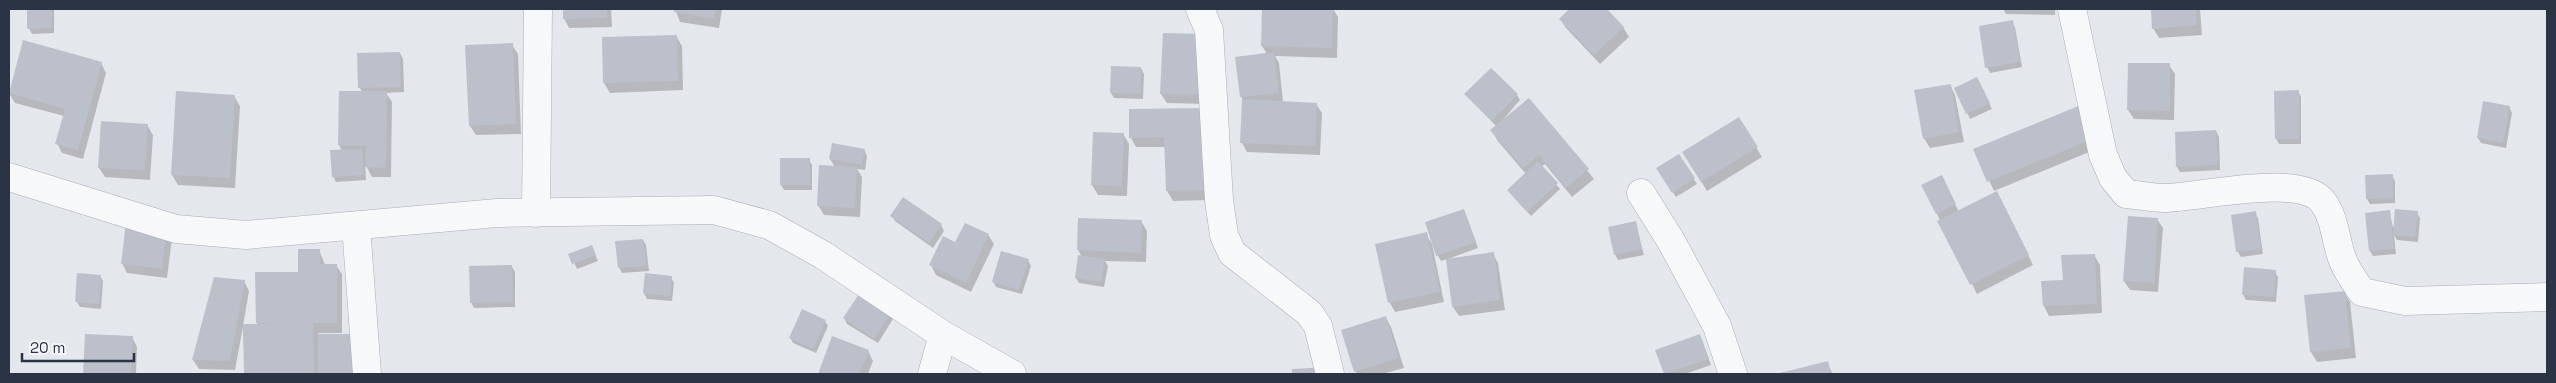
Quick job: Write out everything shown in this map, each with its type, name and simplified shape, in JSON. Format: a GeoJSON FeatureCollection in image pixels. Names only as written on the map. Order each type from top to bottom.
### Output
{"type":"FeatureCollection","features":[{"type":"Feature","properties":{"kind":"street"},"geometry":{"type":"LineString","coordinates":[[536,213],[538,9]]}},
{"type":"Feature","properties":{"kind":"street"},"geometry":{"type":"LineString","coordinates":[[1200,9],[1209,30],[1218,200],[1224,235],[1232,253],[1310,313],[1318,326],[1330,374]]}},
{"type":"Feature","properties":{"kind":"street"},"geometry":{"type":"LineString","coordinates":[[2072,9],[2103,155],[2113,178],[2126,194],[2164,198],[2264,187],[2304,189],[2323,200],[2333,221],[2343,260],[2350,275],[2362,292],[2405,301],[2547,297]]}},
{"type":"Feature","properties":{"kind":"street"},"geometry":{"type":"LineString","coordinates":[[9,177],[176,229],[246,235],[497,213],[714,210],[769,225],[823,255],[944,335],[1012,374]]}},
{"type":"Feature","properties":{"kind":"street"},"geometry":{"type":"LineString","coordinates":[[1641,193],[1672,240],[1717,326],[1733,374]]}},
{"type":"Feature","properties":{"kind":"street"},"geometry":{"type":"LineString","coordinates":[[356,226],[367,374]]}},
{"type":"Feature","properties":{"kind":"street"},"geometry":{"type":"LineString","coordinates":[[932,374],[944,335]]}},
{"type":"Feature","properties":{"kind":"building"},"geometry":{"type":"Polygon","coordinates":[[[27,9],[52,9],[52,28],[27,29],[27,9]]]}},
{"type":"Feature","properties":{"kind":"building"},"geometry":{"type":"Polygon","coordinates":[[[563,9],[607,9],[607,18],[563,19],[563,9]]]}},
{"type":"Feature","properties":{"kind":"building"},"geometry":{"type":"Polygon","coordinates":[[[674,9],[716,9],[714,19],[674,12],[674,9]]]}},
{"type":"Feature","properties":{"kind":"building"},"geometry":{"type":"Polygon","coordinates":[[[1262,9],[1333,9],[1332,48],[1261,46],[1262,9]]]}},
{"type":"Feature","properties":{"kind":"building"},"geometry":{"type":"Polygon","coordinates":[[[1569,9],[1607,9],[1624,27],[1594,55],[1559,19],[1569,9]]]}},
{"type":"Feature","properties":{"kind":"building"},"geometry":{"type":"Polygon","coordinates":[[[2151,9],[2196,9],[2197,25],[2152,29],[2151,9]]]}},
{"type":"Feature","properties":{"kind":"building"},"geometry":{"type":"Polygon","coordinates":[[[2013,20],[2020,62],[1985,68],[1979,26],[2013,20]]]}},
{"type":"Feature","properties":{"kind":"building"},"geometry":{"type":"Polygon","coordinates":[[[1163,33],[1204,34],[1202,95],[1160,94],[1163,33]]]}},
{"type":"Feature","properties":{"kind":"building"},"geometry":{"type":"Polygon","coordinates":[[[677,35],[678,81],[603,83],[602,37],[677,35]]]}},
{"type":"Feature","properties":{"kind":"building"},"geometry":{"type":"Polygon","coordinates":[[[23,40],[102,62],[78,150],[55,144],[65,109],[9,93],[23,40]]]}},
{"type":"Feature","properties":{"kind":"building"},"geometry":{"type":"Polygon","coordinates":[[[513,43],[516,124],[469,126],[465,45],[513,43]]]}},
{"type":"Feature","properties":{"kind":"building"},"geometry":{"type":"Polygon","coordinates":[[[400,52],[401,87],[358,88],[357,53],[400,52]]]}},
{"type":"Feature","properties":{"kind":"building"},"geometry":{"type":"Polygon","coordinates":[[[1274,52],[1279,93],[1240,97],[1235,57],[1274,52]]]}},
{"type":"Feature","properties":{"kind":"building"},"geometry":{"type":"Polygon","coordinates":[[[2128,63],[2170,63],[2170,111],[2127,110],[2128,63]]]}},
{"type":"Feature","properties":{"kind":"building"},"geometry":{"type":"Polygon","coordinates":[[[1111,66],[1141,67],[1141,94],[1110,93],[1111,66]]]}},
{"type":"Feature","properties":{"kind":"building"},"geometry":{"type":"Polygon","coordinates":[[[1491,68],[1518,94],[1492,121],[1464,94],[1491,68]]]}},
{"type":"Feature","properties":{"kind":"building"},"geometry":{"type":"Polygon","coordinates":[[[1977,77],[1990,103],[1966,114],[1954,88],[1977,77]]]}},
{"type":"Feature","properties":{"kind":"building"},"geometry":{"type":"Polygon","coordinates":[[[1951,84],[1959,132],[1923,139],[1914,90],[1951,84]]]}},
{"type":"Feature","properties":{"kind":"building"},"geometry":{"type":"Polygon","coordinates":[[[2299,90],[2299,139],[2275,139],[2274,91],[2299,90]]]}},
{"type":"Feature","properties":{"kind":"building"},"geometry":{"type":"Polygon","coordinates":[[[176,91],[235,95],[230,178],[171,175],[176,91]]]}},
{"type":"Feature","properties":{"kind":"building"},"geometry":{"type":"Polygon","coordinates":[[[339,91],[387,91],[386,168],[365,167],[366,146],[338,145],[339,91]]]}},
{"type":"Feature","properties":{"kind":"building"},"geometry":{"type":"Polygon","coordinates":[[[1529,98],[1589,169],[1566,188],[1539,155],[1523,168],[1490,130],[1529,98]]]}},
{"type":"Feature","properties":{"kind":"building"},"geometry":{"type":"Polygon","coordinates":[[[1242,99],[1317,103],[1315,146],[1240,143],[1242,99]]]}},
{"type":"Feature","properties":{"kind":"building"},"geometry":{"type":"Polygon","coordinates":[[[2483,101],[2510,106],[2503,143],[2477,138],[2483,101]]]}},
{"type":"Feature","properties":{"kind":"building"},"geometry":{"type":"Polygon","coordinates":[[[2081,105],[2095,138],[1987,182],[1973,149],[2081,105]]]}},
{"type":"Feature","properties":{"kind":"building"},"geometry":{"type":"Polygon","coordinates":[[[1204,108],[1205,190],[1166,191],[1164,137],[1129,138],[1129,109],[1204,108]]]}},
{"type":"Feature","properties":{"kind":"building"},"geometry":{"type":"Polygon","coordinates":[[[1739,117],[1758,147],[1701,182],[1682,152],[1739,117]]]}},
{"type":"Feature","properties":{"kind":"building"},"geometry":{"type":"Polygon","coordinates":[[[101,121],[148,124],[145,170],[98,168],[101,121]]]}},
{"type":"Feature","properties":{"kind":"building"},"geometry":{"type":"Polygon","coordinates":[[[2216,130],[2218,165],[2176,167],[2175,132],[2216,130]]]}},
{"type":"Feature","properties":{"kind":"building"},"geometry":{"type":"Polygon","coordinates":[[[1093,132],[1124,133],[1122,186],[1091,185],[1093,132]]]}},
{"type":"Feature","properties":{"kind":"building"},"geometry":{"type":"Polygon","coordinates":[[[832,143],[865,149],[862,165],[829,159],[832,143]]]}},
{"type":"Feature","properties":{"kind":"building"},"geometry":{"type":"Polygon","coordinates":[[[362,149],[364,175],[332,177],[330,150],[362,149]]]}},
{"type":"Feature","properties":{"kind":"building"},"geometry":{"type":"Polygon","coordinates":[[[1679,154],[1695,178],[1672,193],[1656,168],[1679,154]]]}},
{"type":"Feature","properties":{"kind":"building"},"geometry":{"type":"Polygon","coordinates":[[[780,158],[810,158],[810,185],[780,185],[780,158]]]}},
{"type":"Feature","properties":{"kind":"building"},"geometry":{"type":"Polygon","coordinates":[[[1538,161],[1558,183],[1527,212],[1507,190],[1538,161]]]}},
{"type":"Feature","properties":{"kind":"building"},"geometry":{"type":"Polygon","coordinates":[[[819,165],[857,167],[855,208],[817,206],[819,165]]]}},
{"type":"Feature","properties":{"kind":"building"},"geometry":{"type":"Polygon","coordinates":[[[2393,174],[2393,198],[2366,199],[2365,175],[2393,174]]]}},
{"type":"Feature","properties":{"kind":"building"},"geometry":{"type":"Polygon","coordinates":[[[1942,175],[1956,204],[1936,214],[1921,185],[1942,175]]]}},
{"type":"Feature","properties":{"kind":"building"},"geometry":{"type":"Polygon","coordinates":[[[1997,191],[2029,255],[1970,285],[1937,221],[1997,191]]]}},
{"type":"Feature","properties":{"kind":"building"},"geometry":{"type":"Polygon","coordinates":[[[903,197],[942,224],[929,243],[890,216],[903,197]]]}},
{"type":"Feature","properties":{"kind":"building"},"geometry":{"type":"Polygon","coordinates":[[[1464,209],[1476,242],[1436,256],[1425,222],[1464,209]]]}},
{"type":"Feature","properties":{"kind":"building"},"geometry":{"type":"Polygon","coordinates":[[[2395,209],[2418,211],[2415,237],[2393,235],[2395,209]]]}},
{"type":"Feature","properties":{"kind":"building"},"geometry":{"type":"Polygon","coordinates":[[[2390,210],[2394,249],[2369,251],[2365,213],[2390,210]]]}},
{"type":"Feature","properties":{"kind":"building"},"geometry":{"type":"Polygon","coordinates":[[[2256,211],[2261,249],[2236,252],[2231,215],[2256,211]]]}},
{"type":"Feature","properties":{"kind":"building"},"geometry":{"type":"Polygon","coordinates":[[[2128,216],[2158,218],[2154,283],[2123,281],[2128,216]]]}},
{"type":"Feature","properties":{"kind":"building"},"geometry":{"type":"Polygon","coordinates":[[[1078,218],[1142,220],[1141,253],[1077,250],[1078,218]]]}},
{"type":"Feature","properties":{"kind":"building"},"geometry":{"type":"Polygon","coordinates":[[[1636,221],[1642,249],[1614,255],[1608,227],[1636,221]]]}},
{"type":"Feature","properties":{"kind":"building"},"geometry":{"type":"Polygon","coordinates":[[[126,223],[167,227],[162,269],[121,264],[126,223]]]}},
{"type":"Feature","properties":{"kind":"building"},"geometry":{"type":"Polygon","coordinates":[[[965,223],[989,234],[966,283],[929,265],[943,236],[955,242],[965,223]]]}},
{"type":"Feature","properties":{"kind":"building"},"geometry":{"type":"Polygon","coordinates":[[[1427,232],[1440,292],[1388,303],[1375,244],[1427,232]]]}},
{"type":"Feature","properties":{"kind":"building"},"geometry":{"type":"Polygon","coordinates":[[[643,239],[647,266],[618,268],[615,241],[643,239]]]}},
{"type":"Feature","properties":{"kind":"building"},"geometry":{"type":"Polygon","coordinates":[[[592,245],[596,255],[572,264],[568,254],[592,245]]]}},
{"type":"Feature","properties":{"kind":"building"},"geometry":{"type":"Polygon","coordinates":[[[298,249],[320,249],[320,264],[337,264],[337,323],[313,323],[314,374],[244,374],[243,324],[276,324],[256,323],[255,272],[298,272],[298,249]]]}},
{"type":"Feature","properties":{"kind":"building"},"geometry":{"type":"Polygon","coordinates":[[[1001,251],[1029,259],[1019,290],[992,282],[1001,251]]]}},
{"type":"Feature","properties":{"kind":"building"},"geometry":{"type":"Polygon","coordinates":[[[1494,252],[1500,300],[1452,307],[1446,259],[1494,252]]]}},
{"type":"Feature","properties":{"kind":"building"},"geometry":{"type":"Polygon","coordinates":[[[2095,254],[2097,304],[2043,306],[2041,281],[2063,280],[2061,255],[2095,254]]]}},
{"type":"Feature","properties":{"kind":"building"},"geometry":{"type":"Polygon","coordinates":[[[1078,255],[1105,259],[1101,282],[1075,278],[1078,255]]]}},
{"type":"Feature","properties":{"kind":"building"},"geometry":{"type":"Polygon","coordinates":[[[512,265],[513,302],[470,303],[469,266],[512,265]]]}},
{"type":"Feature","properties":{"kind":"building"},"geometry":{"type":"Polygon","coordinates":[[[2244,267],[2276,270],[2274,297],[2242,295],[2244,267]]]}},
{"type":"Feature","properties":{"kind":"building"},"geometry":{"type":"Polygon","coordinates":[[[77,273],[101,275],[99,304],[75,302],[77,273]]]}},
{"type":"Feature","properties":{"kind":"building"},"geometry":{"type":"Polygon","coordinates":[[[645,273],[672,276],[670,296],[643,293],[645,273]]]}},
{"type":"Feature","properties":{"kind":"building"},"geometry":{"type":"Polygon","coordinates":[[[214,277],[245,280],[230,361],[192,360],[214,277]]]}},
{"type":"Feature","properties":{"kind":"building"},"geometry":{"type":"Polygon","coordinates":[[[865,285],[896,305],[874,339],[843,318],[865,285]]]}},
{"type":"Feature","properties":{"kind":"building"},"geometry":{"type":"Polygon","coordinates":[[[2345,291],[2351,348],[2310,352],[2304,295],[2345,291]]]}},
{"type":"Feature","properties":{"kind":"building"},"geometry":{"type":"Polygon","coordinates":[[[802,309],[826,320],[813,349],[789,338],[802,309]]]}},
{"type":"Feature","properties":{"kind":"building"},"geometry":{"type":"Polygon","coordinates":[[[1386,316],[1399,358],[1354,372],[1341,330],[1386,316]]]}},
{"type":"Feature","properties":{"kind":"building"},"geometry":{"type":"Polygon","coordinates":[[[85,334],[133,336],[131,374],[83,374],[85,334]]]}},
{"type":"Feature","properties":{"kind":"building"},"geometry":{"type":"Polygon","coordinates":[[[318,334],[356,334],[357,374],[318,374],[318,334]]]}},
{"type":"Feature","properties":{"kind":"building"},"geometry":{"type":"Polygon","coordinates":[[[1700,334],[1709,359],[1664,374],[1655,350],[1700,334]]]}},
{"type":"Feature","properties":{"kind":"building"},"geometry":{"type":"Polygon","coordinates":[[[832,336],[869,350],[859,374],[818,374],[832,336]]]}},
{"type":"Feature","properties":{"kind":"building"},"geometry":{"type":"Polygon","coordinates":[[[1828,361],[1831,374],[1776,374],[1828,361]]]}},
{"type":"Feature","properties":{"kind":"building"},"geometry":{"type":"Polygon","coordinates":[[[1329,367],[1330,374],[1292,374],[1292,369],[1329,367]]]}}]}
